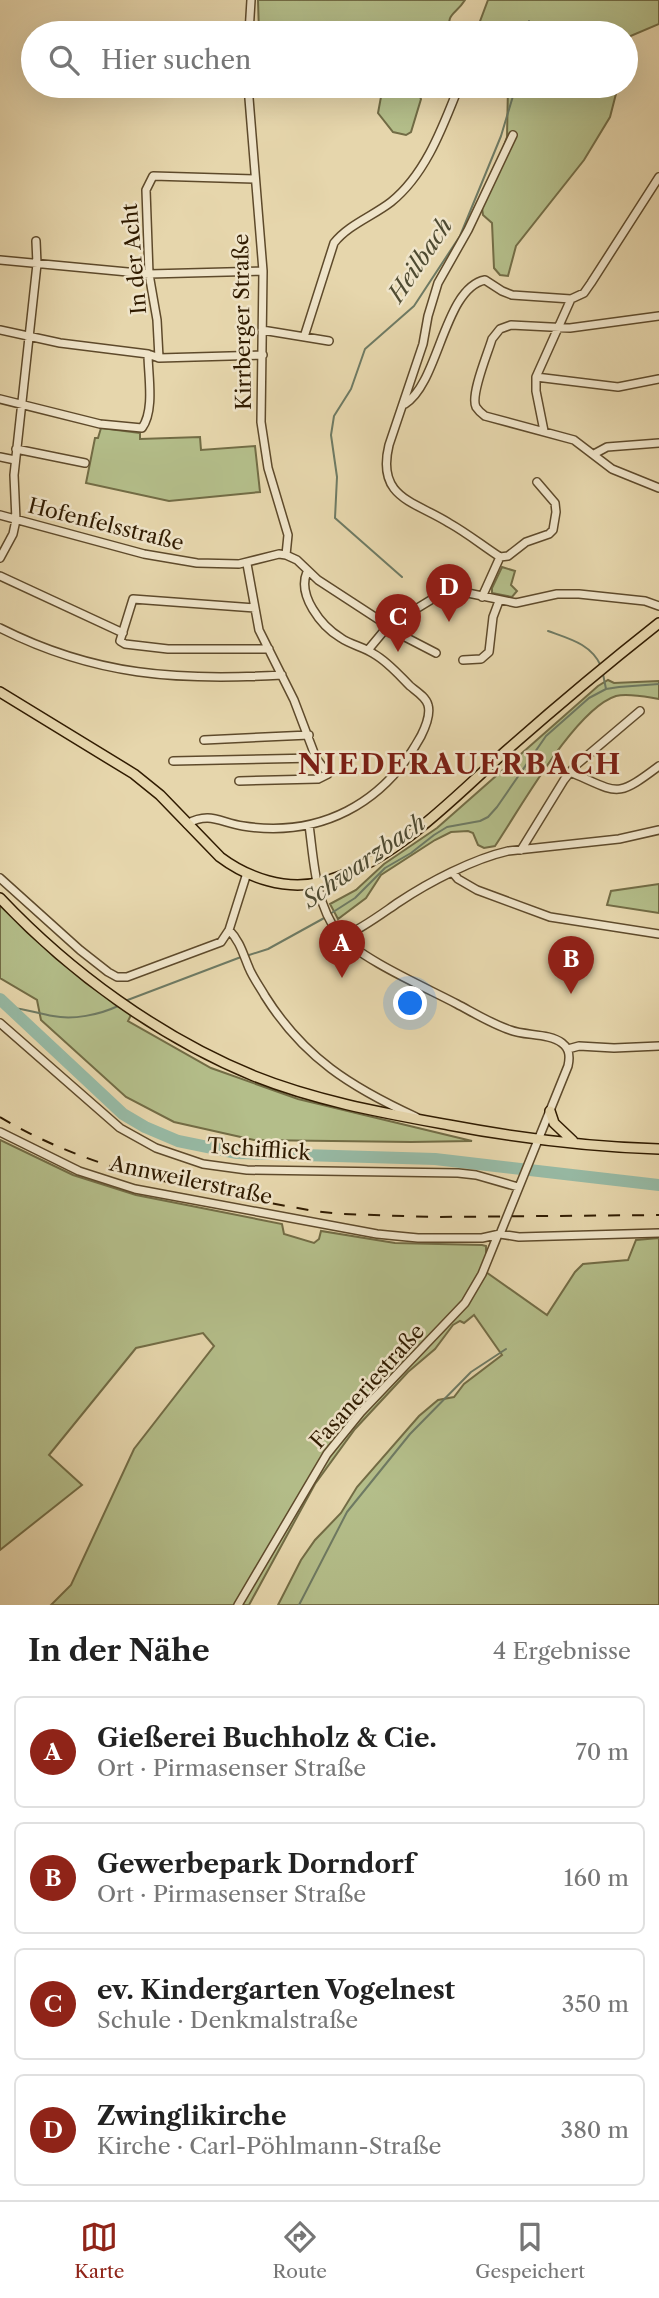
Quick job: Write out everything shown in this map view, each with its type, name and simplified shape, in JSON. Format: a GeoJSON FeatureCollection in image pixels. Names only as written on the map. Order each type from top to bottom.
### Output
{"type":"FeatureCollection","features":[{"type":"Feature","properties":{"kind":"main road"},"geometry":{"type":"LineString","coordinates":[[0,692],[134,774],[160,795],[220,857],[247,873],[279,883],[317,883],[352,871],[401,842],[602,668],[659,623]]}},
{"type":"Feature","properties":{"kind":"main road"},"geometry":{"type":"LineString","coordinates":[[0,898],[61,955],[118,999],[186,1043],[255,1076],[336,1101],[423,1120],[538,1139],[659,1149]]}},
{"type":"Feature","properties":{"kind":"main road"},"geometry":{"type":"LineString","coordinates":[[550,1111],[559,1130],[574,1142]]}},
{"type":"Feature","properties":{"kind":"street"},"geometry":{"type":"LineString","coordinates":[[250,21],[251,0]]}},
{"type":"Feature","properties":{"kind":"street","name":"Kirrberger Straße"},"geometry":{"type":"LineString","coordinates":[[249,98],[263,271],[262,438],[288,535],[286,555]]}},
{"type":"Feature","properties":{"kind":"street"},"geometry":{"type":"LineString","coordinates":[[304,337],[334,243],[397,196],[435,143],[454,98]]}},
{"type":"Feature","properties":{"kind":"street"},"geometry":{"type":"LineString","coordinates":[[513,135],[468,230],[438,283],[423,344],[386,462],[387,476],[393,488],[407,501],[450,523],[500,557],[508,556],[526,542],[553,530],[555,503],[537,482]]}},
{"type":"Feature","properties":{"kind":"street","name":"In der Acht"},"geometry":{"type":"LineString","coordinates":[[159,358],[157,320],[149,274],[146,190],[153,176],[254,179]]}},
{"type":"Feature","properties":{"kind":"street"},"geometry":{"type":"LineString","coordinates":[[404,404],[415,395],[454,309],[474,284],[485,280],[512,295],[571,299],[584,293],[659,177]]}},
{"type":"Feature","properties":{"kind":"street"},"geometry":{"type":"LineString","coordinates":[[0,558],[13,534],[16,520],[15,460],[37,264],[36,241]]}},
{"type":"Feature","properties":{"kind":"street"},"geometry":{"type":"LineString","coordinates":[[0,260],[149,274],[263,271]]}},
{"type":"Feature","properties":{"kind":"street"},"geometry":{"type":"LineString","coordinates":[[544,431],[536,377],[571,299]]}},
{"type":"Feature","properties":{"kind":"street"},"geometry":{"type":"LineString","coordinates":[[659,316],[559,328],[511,325],[500,329],[492,339],[475,395],[476,408],[485,416],[574,440],[612,469],[659,488]]}},
{"type":"Feature","properties":{"kind":"street"},"geometry":{"type":"LineString","coordinates":[[0,330],[159,358],[262,355]]}},
{"type":"Feature","properties":{"kind":"street"},"geometry":{"type":"LineString","coordinates":[[262,330],[329,341]]}},
{"type":"Feature","properties":{"kind":"street"},"geometry":{"type":"LineString","coordinates":[[0,399],[139,429],[145,425],[149,389],[148,354]]}},
{"type":"Feature","properties":{"kind":"street"},"geometry":{"type":"LineString","coordinates":[[536,377],[618,387],[659,379]]}},
{"type":"Feature","properties":{"kind":"street"},"geometry":{"type":"LineString","coordinates":[[594,454],[607,447],[659,443]]}},
{"type":"Feature","properties":{"kind":"street"},"geometry":{"type":"LineString","coordinates":[[16,449],[85,463]]}},
{"type":"Feature","properties":{"kind":"street"},"geometry":{"type":"LineString","coordinates":[[0,457],[15,460]]}},
{"type":"Feature","properties":{"kind":"street","name":"Hofenfelsstraße"},"geometry":{"type":"LineString","coordinates":[[0,515],[168,559],[212,565],[247,564],[279,554],[286,555]]}},
{"type":"Feature","properties":{"kind":"street"},"geometry":{"type":"LineString","coordinates":[[286,555],[297,560],[307,572],[388,626],[436,653]]}},
{"type":"Feature","properties":{"kind":"street"},"geometry":{"type":"LineString","coordinates":[[482,597],[500,557]]}},
{"type":"Feature","properties":{"kind":"street"},"geometry":{"type":"LineString","coordinates":[[239,781],[318,779],[328,774],[316,758],[309,735],[257,623],[255,595],[247,564]]}},
{"type":"Feature","properties":{"kind":"street"},"geometry":{"type":"LineString","coordinates":[[187,824],[201,817],[208,817],[254,828],[309,825],[342,815],[377,792],[407,758],[426,724],[429,707],[425,700],[378,656],[342,639],[323,622],[306,593],[304,582],[307,572]]}},
{"type":"Feature","properties":{"kind":"street"},"geometry":{"type":"LineString","coordinates":[[0,576],[123,633]]}},
{"type":"Feature","properties":{"kind":"street"},"geometry":{"type":"LineString","coordinates":[[368,650],[388,626],[448,592],[463,592],[516,603],[566,593],[645,601],[659,606]]}},
{"type":"Feature","properties":{"kind":"street"},"geometry":{"type":"LineString","coordinates":[[255,608],[133,599],[121,643],[168,649],[269,649]]}},
{"type":"Feature","properties":{"kind":"street"},"geometry":{"type":"LineString","coordinates":[[463,660],[481,659],[489,652],[493,617],[499,601]]}},
{"type":"Feature","properties":{"kind":"street"},"geometry":{"type":"LineString","coordinates":[[0,628],[58,654],[138,673],[192,677],[282,675]]}},
{"type":"Feature","properties":{"kind":"street"},"geometry":{"type":"LineString","coordinates":[[521,850],[570,772],[640,711]]}},
{"type":"Feature","properties":{"kind":"street"},"geometry":{"type":"LineString","coordinates":[[204,740],[309,735]]}},
{"type":"Feature","properties":{"kind":"street"},"geometry":{"type":"LineString","coordinates":[[173,761],[316,758]]}},
{"type":"Feature","properties":{"kind":"street"},"geometry":{"type":"LineString","coordinates":[[570,772],[619,790],[631,787],[659,766]]}},
{"type":"Feature","properties":{"kind":"street"},"geometry":{"type":"LineString","coordinates":[[309,825],[317,883],[324,907],[331,922],[343,937],[382,964],[498,1025],[525,1034],[552,1038],[563,1043],[568,1049],[568,1066],[499,1236],[659,1233]]}},
{"type":"Feature","properties":{"kind":"street"},"geometry":{"type":"LineString","coordinates":[[343,937],[373,922],[409,896],[490,856],[626,838],[659,830]]}},
{"type":"Feature","properties":{"kind":"street"},"geometry":{"type":"LineString","coordinates":[[0,878],[80,950],[117,977],[134,975],[222,942],[229,930],[247,873]]}},
{"type":"Feature","properties":{"kind":"street"},"geometry":{"type":"LineString","coordinates":[[453,873],[477,890],[550,917],[659,934]]}},
{"type":"Feature","properties":{"kind":"street"},"geometry":{"type":"LineString","coordinates":[[229,930],[278,1015],[313,1055],[349,1083],[423,1120]]}},
{"type":"Feature","properties":{"kind":"street","name":"Tschifflick"},"geometry":{"type":"LineString","coordinates":[[0,1023],[120,1128],[156,1148],[203,1164],[247,1170],[458,1173],[519,1184]]}},
{"type":"Feature","properties":{"kind":"street"},"geometry":{"type":"LineString","coordinates":[[568,1049],[579,1046],[659,1046]]}},
{"type":"Feature","properties":{"kind":"street","name":"Annweilerstraße"},"geometry":{"type":"LineString","coordinates":[[0,1132],[40,1153],[135,1189],[300,1221],[408,1237],[499,1236]]}},
{"type":"Feature","properties":{"kind":"street","name":"Fasaneriestraße"},"geometry":{"type":"LineString","coordinates":[[238,1605],[313,1475],[338,1438],[465,1303],[499,1236]]}},
{"type":"Feature","properties":{"kind":"green space"},"geometry":{"type":"Polygon","coordinates":[[[258,0],[465,0],[450,21],[259,21],[258,0]]]}},
{"type":"Feature","properties":{"kind":"green space"},"geometry":{"type":"Polygon","coordinates":[[[488,0],[659,0],[659,24],[638,33],[638,21],[480,21],[488,0]]]}},
{"type":"Feature","properties":{"kind":"green space"},"geometry":{"type":"Polygon","coordinates":[[[381,98],[421,99],[411,132],[406,135],[393,132],[378,113],[381,98]]]}},
{"type":"Feature","properties":{"kind":"green space"},"geometry":{"type":"Polygon","coordinates":[[[508,98],[615,98],[610,117],[584,160],[516,246],[508,276],[500,275],[494,268],[492,223],[483,215],[482,208],[507,137],[508,98]]]}},
{"type":"Feature","properties":{"kind":"green space"},"geometry":{"type":"Polygon","coordinates":[[[101,428],[140,433],[140,439],[200,437],[201,450],[255,446],[260,492],[169,501],[86,483],[95,438],[98,438],[101,428]]]}},
{"type":"Feature","properties":{"kind":"green space"},"geometry":{"type":"Polygon","coordinates":[[[502,567],[515,571],[511,585],[517,591],[512,597],[492,593],[502,567]]]}},
{"type":"Feature","properties":{"kind":"green space"},"geometry":{"type":"Polygon","coordinates":[[[608,680],[614,683],[659,681],[659,699],[616,696],[600,705],[583,720],[533,786],[495,846],[484,848],[478,845],[473,833],[468,831],[451,832],[381,875],[366,898],[338,919],[330,904],[356,890],[384,864],[437,828],[608,680]]]}},
{"type":"Feature","properties":{"kind":"green space"},"geometry":{"type":"Polygon","coordinates":[[[659,884],[659,913],[607,905],[611,891],[659,884]]]}},
{"type":"Feature","properties":{"kind":"green space"},"geometry":{"type":"Polygon","coordinates":[[[0,904],[132,1013],[128,1021],[211,1068],[298,1099],[472,1141],[254,1140],[174,1122],[126,1097],[41,1020],[37,1000],[0,978],[0,904]]]}},
{"type":"Feature","properties":{"kind":"green space"},"geometry":{"type":"Polygon","coordinates":[[[0,1140],[73,1175],[136,1195],[282,1224],[284,1234],[314,1243],[319,1239],[321,1231],[395,1243],[486,1246],[486,1272],[547,1315],[583,1264],[628,1260],[636,1240],[659,1238],[659,1605],[278,1605],[301,1560],[315,1540],[341,1513],[357,1487],[419,1416],[438,1400],[454,1397],[464,1384],[502,1355],[474,1315],[464,1323],[460,1321],[453,1325],[435,1349],[408,1372],[355,1429],[315,1484],[249,1605],[51,1605],[71,1585],[134,1449],[214,1346],[203,1333],[136,1348],[49,1455],[82,1485],[0,1550],[0,1140]]]}},
{"type":"Feature","properties":{"kind":"waterway","name":"Heilbach"},"geometry":{"type":"LineString","coordinates":[[402,577],[335,518],[337,477],[331,435],[334,416],[351,389],[365,349],[414,306],[460,236],[501,136],[512,98]]}},
{"type":"Feature","properties":{"kind":"waterway","name":"Heilbach"},"geometry":{"type":"LineString","coordinates":[[548,631],[586,647],[601,666]]}},
{"type":"Feature","properties":{"kind":"waterway","name":"Heilbach"},"geometry":{"type":"LineString","coordinates":[[603,674],[606,689]]}},
{"type":"Feature","properties":{"kind":"waterway","name":"Schwarzbach"},"geometry":{"type":"LineString","coordinates":[[330,914],[355,898],[385,868],[447,827],[488,817],[546,736],[589,698],[606,689],[659,684]]}},
{"type":"Feature","properties":{"kind":"waterway","name":"Schwarzbach"},"geometry":{"type":"LineString","coordinates":[[246,956],[268,949],[326,917]]}},
{"type":"Feature","properties":{"kind":"waterway","name":"Schwarzbach"},"geometry":{"type":"LineString","coordinates":[[125,1001],[241,957]]}},
{"type":"Feature","properties":{"kind":"waterway","name":"Schwarzbach"},"geometry":{"type":"LineString","coordinates":[[0,999],[123,1114],[178,1141],[237,1153],[435,1159],[659,1185]]}},
{"type":"Feature","properties":{"kind":"waterway","name":"Schwarzbach"},"geometry":{"type":"LineString","coordinates":[[9,1008],[53,1016],[77,1017],[118,1006]]}},
{"type":"Feature","properties":{"kind":"waterway"},"geometry":{"type":"LineString","coordinates":[[299,1605],[347,1512],[410,1434],[471,1372],[506,1349]]}},
{"type":"Feature","properties":{"kind":"railway"},"geometry":{"type":"LineString","coordinates":[[0,1117],[37,1137],[113,1167],[192,1188],[314,1211],[434,1217],[659,1215]]}},
{"type":"Feature","properties":{"kind":"place","name":"Zwinglikirche"},"geometry":{"type":"Point","coordinates":[449,622]}},
{"type":"Feature","properties":{"kind":"place","name":"ev. Kindergarten Vogelnest"},"geometry":{"type":"Point","coordinates":[398,652]}},
{"type":"Feature","properties":{"kind":"place","name":"Gießerei Buchholz & Cie."},"geometry":{"type":"Point","coordinates":[342,978]}},
{"type":"Feature","properties":{"kind":"place","name":"Gewerbepark Dorndorf"},"geometry":{"type":"Point","coordinates":[571,994]}},
{"type":"Feature","properties":{"kind":"district","name":"NIEDERAUERBACH"},"geometry":{"type":"Point","coordinates":[460,764]}}]}
